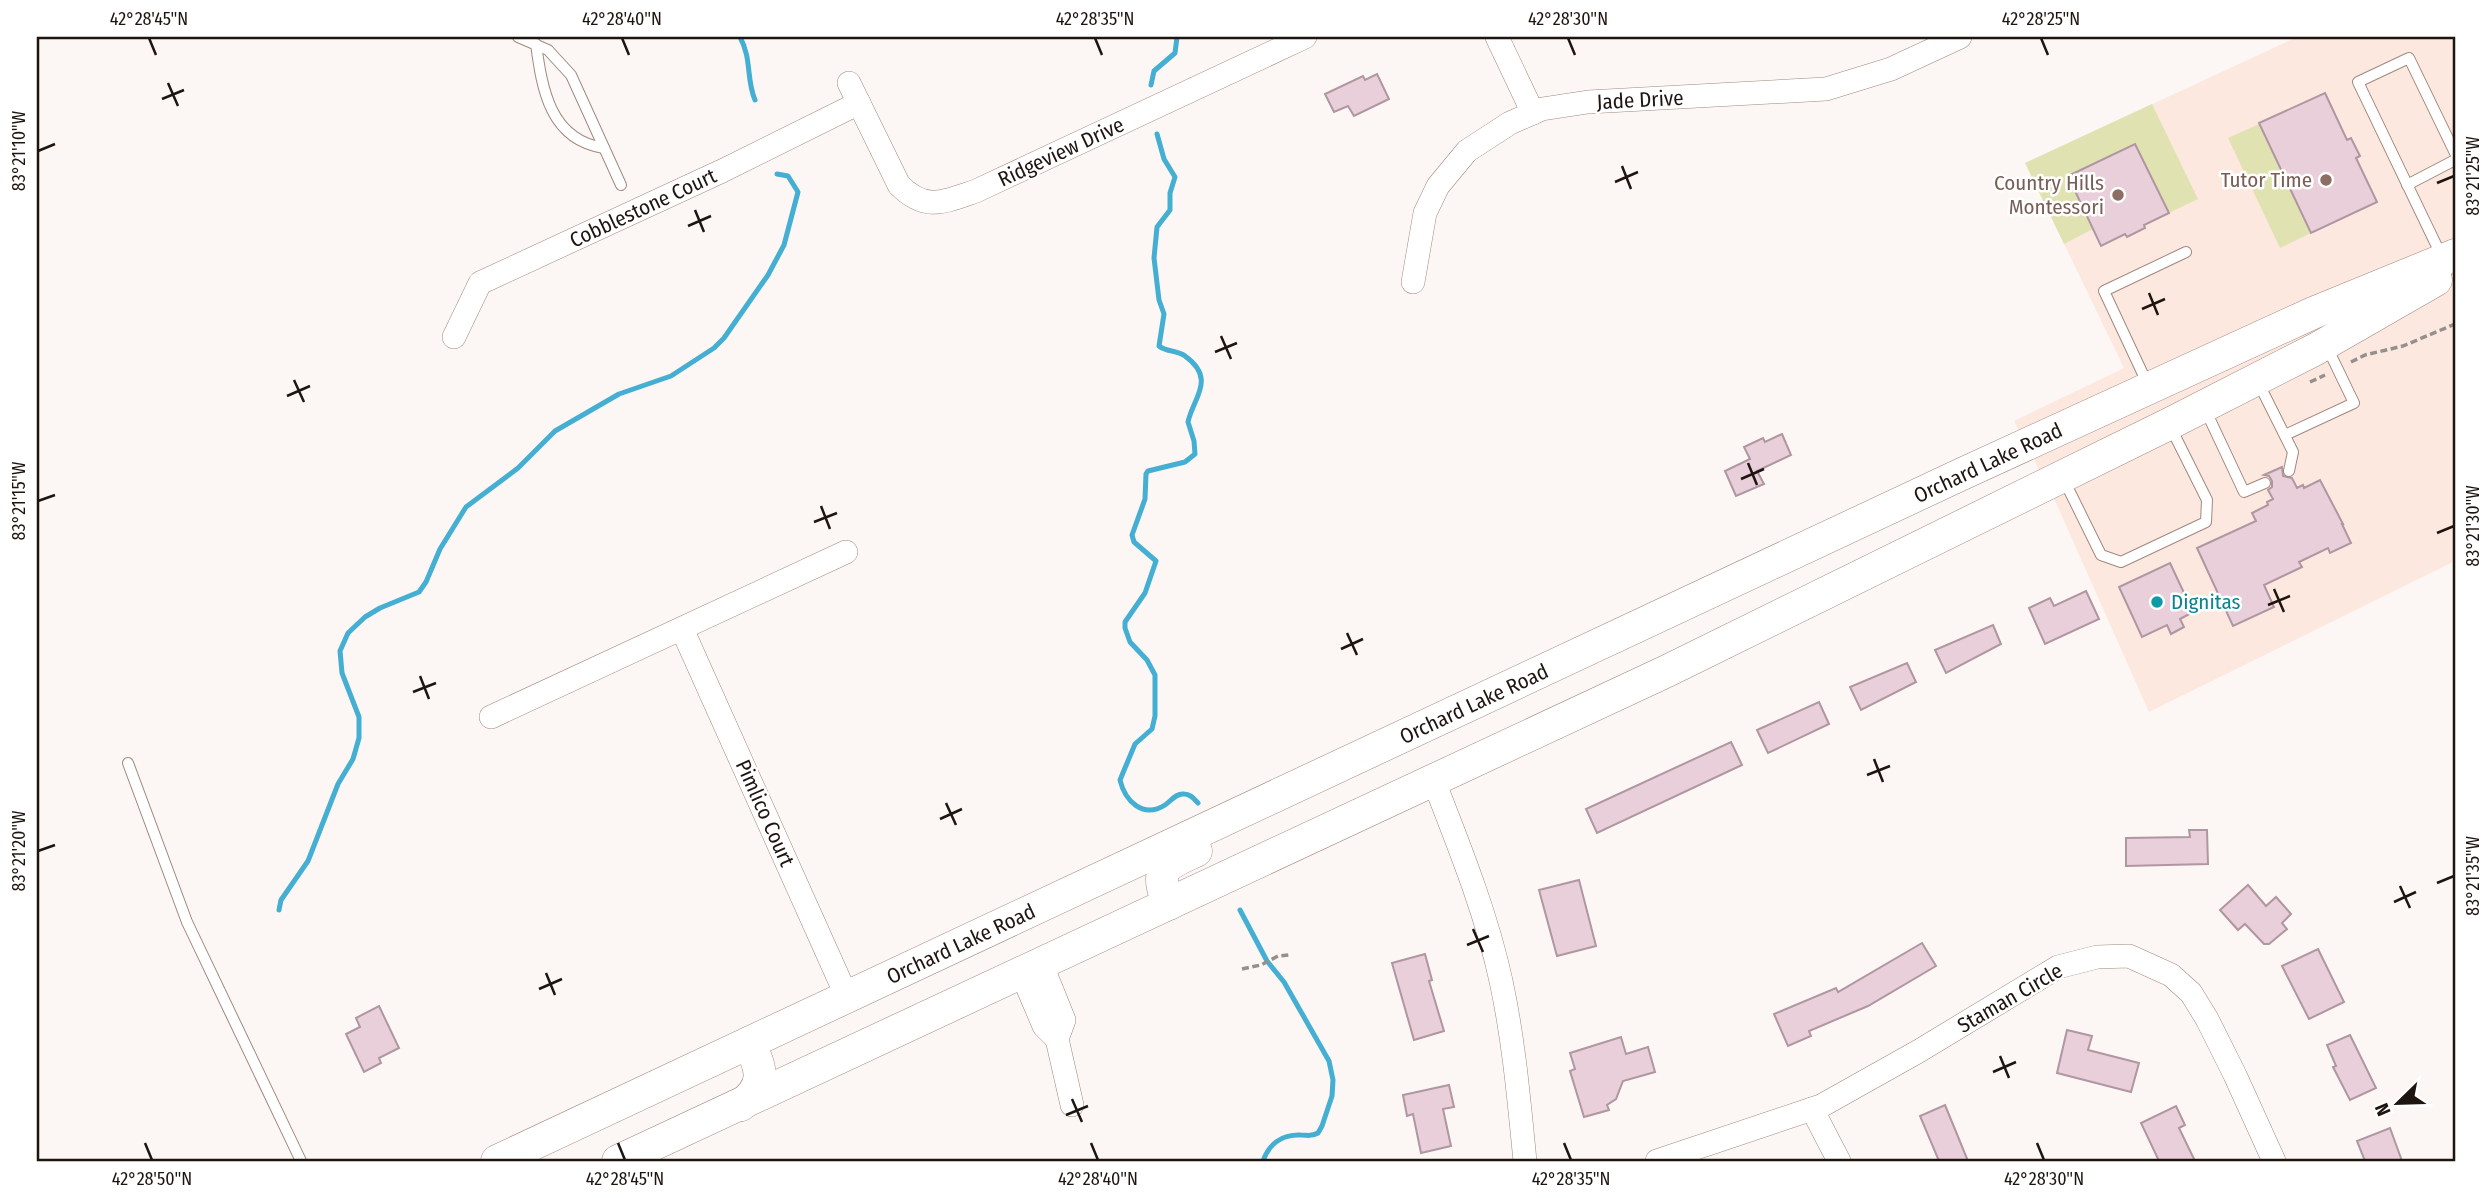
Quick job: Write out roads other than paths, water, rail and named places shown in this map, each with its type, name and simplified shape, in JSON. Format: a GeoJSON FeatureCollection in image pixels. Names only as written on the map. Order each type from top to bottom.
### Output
{"type":"FeatureCollection","features":[{"type":"Feature","properties":{"kind":"main road","name":"Orchard Lake Road"},"geometry":{"type":"LineString","coordinates":[[618,1161],[1667,671],[1964,526],[2325,344],[2451,261]]}},
{"type":"Feature","properties":{"kind":"main road","name":"Orchard Lake Road"},"geometry":{"type":"LineString","coordinates":[[505,1159],[2157,384],[2313,313],[2451,261]]}},
{"type":"Feature","properties":{"kind":"main road"},"geometry":{"type":"LineString","coordinates":[[2157,384],[2174,399],[2184,416]]}},
{"type":"Feature","properties":{"kind":"main road"},"geometry":{"type":"LineString","coordinates":[[1962,474],[1974,499],[1974,508],[1964,526]]}},
{"type":"Feature","properties":{"kind":"main road"},"geometry":{"type":"LineString","coordinates":[[1666,614],[1677,642],[1676,652],[1667,671]]}},
{"type":"Feature","properties":{"kind":"main road"},"geometry":{"type":"LineString","coordinates":[[1169,904],[1161,886],[1161,873],[1168,865],[1287,809],[1312,780]]}},
{"type":"Feature","properties":{"kind":"main road"},"geometry":{"type":"LineString","coordinates":[[741,1105],[757,1088],[760,1076],[759,1064],[749,1043]]}},
{"type":"Feature","properties":{"kind":"street","name":"Ridgeview Drive"},"geometry":{"type":"LineString","coordinates":[[854,93],[899,185],[911,197],[925,202],[941,203],[987,186],[1305,37]]}},
{"type":"Feature","properties":{"kind":"street"},"geometry":{"type":"LineString","coordinates":[[1497,37],[1533,113]]}},
{"type":"Feature","properties":{"kind":"street","name":"Jade Drive"},"geometry":{"type":"LineString","coordinates":[[1413,282],[1425,213],[1438,186],[1467,151],[1510,122],[1542,109],[1588,102],[1782,94],[1826,89],[1891,69],[1960,37]]}},
{"type":"Feature","properties":{"kind":"street","name":"Cobblestone Court"},"geometry":{"type":"LineString","coordinates":[[454,337],[480,283],[722,171],[854,93]]}},
{"type":"Feature","properties":{"kind":"street"},"geometry":{"type":"LineString","coordinates":[[491,717],[846,552]]}},
{"type":"Feature","properties":{"kind":"street","name":"Pimlico Court"},"geometry":{"type":"LineString","coordinates":[[682,629],[847,997]]}},
{"type":"Feature","properties":{"kind":"street"},"geometry":{"type":"LineString","coordinates":[[1433,779],[1482,908],[1501,979],[1514,1046],[1525,1161]]}},
{"type":"Feature","properties":{"kind":"street","name":"Staman Circle"},"geometry":{"type":"LineString","coordinates":[[1657,1161],[1812,1109],[1857,1087],[2058,967],[2097,957],[2129,956],[2171,975],[2191,993],[2235,1075],[2274,1161]]}},
{"type":"Feature","properties":{"kind":"street"},"geometry":{"type":"LineString","coordinates":[[1031,967],[1044,1027],[1058,1039],[1073,1105]]}},
{"type":"Feature","properties":{"kind":"street"},"geometry":{"type":"LineString","coordinates":[[1812,1109],[1839,1161]]}},
{"type":"Feature","properties":{"kind":"lane"},"geometry":{"type":"LineString","coordinates":[[518,37],[548,50],[571,75],[621,185]]}},
{"type":"Feature","properties":{"kind":"lane"},"geometry":{"type":"LineString","coordinates":[[536,44],[541,79],[548,102],[560,123],[573,138],[590,146],[604,148]]}},
{"type":"Feature","properties":{"kind":"lane"},"geometry":{"type":"LineString","coordinates":[[2451,261],[2407,184],[2358,82],[2409,58],[2455,153]]}},
{"type":"Feature","properties":{"kind":"lane"},"geometry":{"type":"LineString","coordinates":[[2407,184],[2455,160]]}},
{"type":"Feature","properties":{"kind":"lane"},"geometry":{"type":"LineString","coordinates":[[2157,384],[2104,291],[2186,252]]}},
{"type":"Feature","properties":{"kind":"lane"},"geometry":{"type":"LineString","coordinates":[[2286,435],[2354,403],[2325,344]]}},
{"type":"Feature","properties":{"kind":"lane"},"geometry":{"type":"LineString","coordinates":[[2256,379],[2293,452],[2289,471]]}},
{"type":"Feature","properties":{"kind":"lane"},"geometry":{"type":"LineString","coordinates":[[2062,477],[2101,555],[2121,562],[2206,522],[2207,500],[2184,416]]}},
{"type":"Feature","properties":{"kind":"lane"},"geometry":{"type":"LineString","coordinates":[[2184,416],[2244,492],[2265,483]]}},
{"type":"Feature","properties":{"kind":"lane"},"geometry":{"type":"LineString","coordinates":[[128,764],[187,922],[301,1161]]}},
{"type":"Feature","properties":{"kind":"waterway"},"geometry":{"type":"LineString","coordinates":[[740,37],[746,53],[755,100]]}},
{"type":"Feature","properties":{"kind":"waterway"},"geometry":{"type":"LineString","coordinates":[[1151,85],[1154,71],[1175,53],[1177,37]]}},
{"type":"Feature","properties":{"kind":"waterway"},"geometry":{"type":"LineString","coordinates":[[1157,134],[1164,159],[1175,177],[1170,193],[1170,210],[1157,227],[1154,258],[1159,300],[1164,314],[1159,346],[1179,353],[1195,364],[1201,381],[1188,422],[1195,454],[1185,462],[1148,471],[1145,499],[1132,535],[1134,542],[1156,561],[1145,593],[1125,622],[1130,642],[1147,660],[1155,675],[1155,716],[1152,729],[1135,744],[1120,780],[1126,795],[1142,809],[1157,809],[1181,794],[1190,796],[1198,803]]}},
{"type":"Feature","properties":{"kind":"waterway"},"geometry":{"type":"LineString","coordinates":[[279,910],[281,900],[308,861],[338,784],[353,759],[359,738],[359,717],[342,673],[340,651],[348,633],[365,617],[380,608],[419,592],[440,549],[466,507],[518,468],[555,431],[619,394],[671,376],[714,348],[724,338],[768,275],[784,245],[798,192],[788,176],[777,174]]}},
{"type":"Feature","properties":{"kind":"waterway"},"geometry":{"type":"LineString","coordinates":[[1240,910],[1267,961],[1284,982],[1329,1061],[1333,1080],[1332,1096],[1318,1133],[1282,1138],[1273,1145],[1263,1161]]}},
{"type":"Feature","properties":{"kind":"place","name":"Tutor Time"},"geometry":{"type":"Point","coordinates":[2326,180]}},
{"type":"Feature","properties":{"kind":"place","name":"Country Hills Montessori"},"geometry":{"type":"Point","coordinates":[2118,195]}},
{"type":"Feature","properties":{"kind":"place","name":"Dignitas"},"geometry":{"type":"Point","coordinates":[2157,602]}}]}
